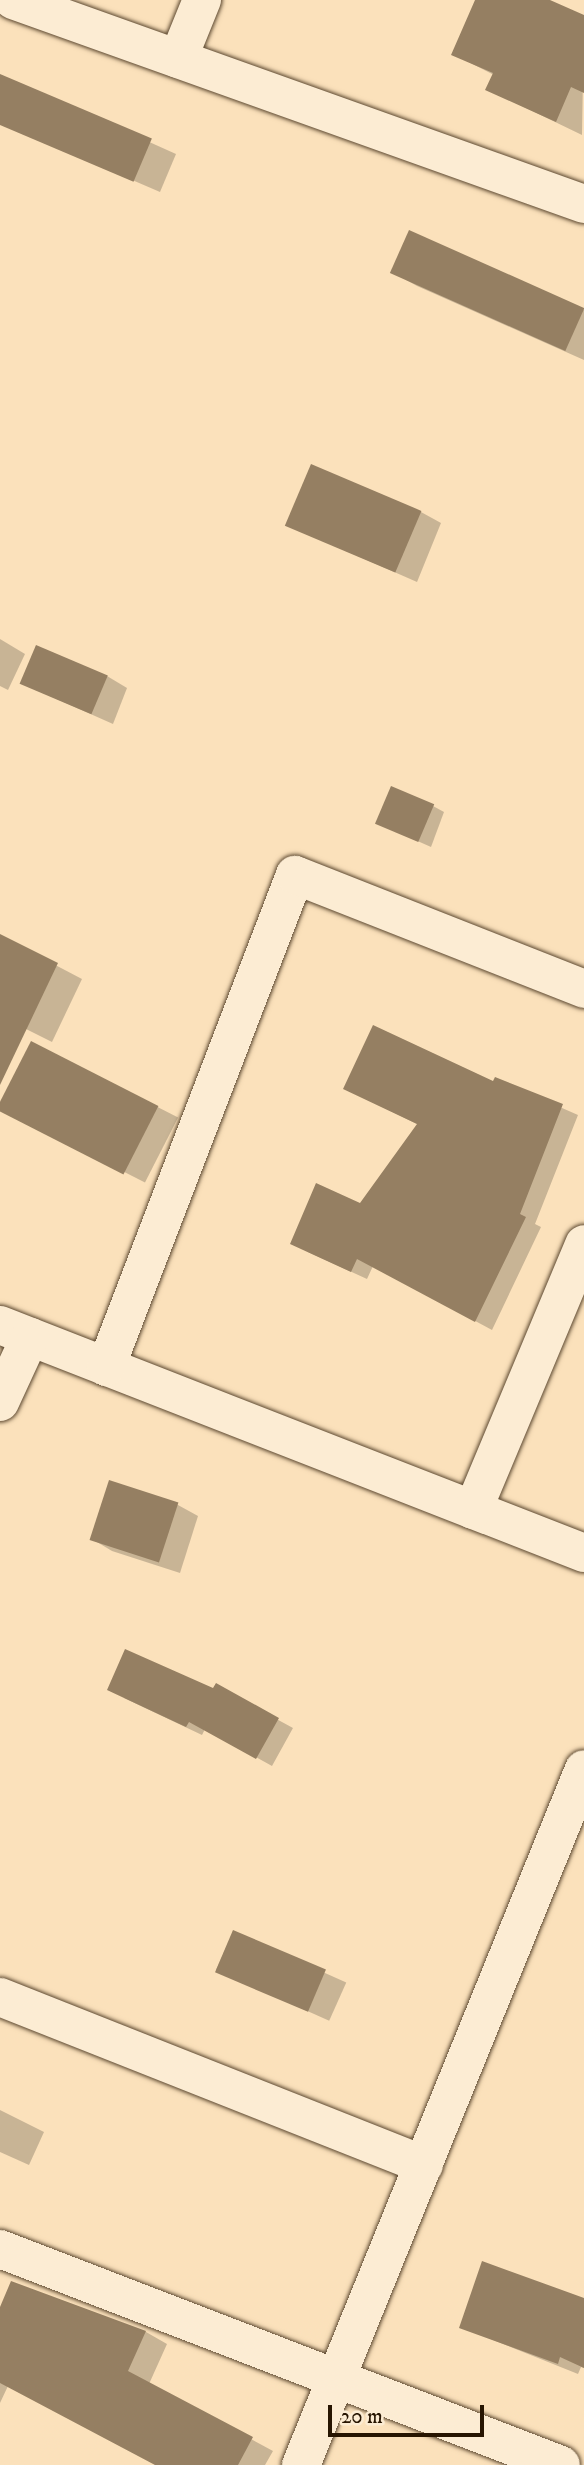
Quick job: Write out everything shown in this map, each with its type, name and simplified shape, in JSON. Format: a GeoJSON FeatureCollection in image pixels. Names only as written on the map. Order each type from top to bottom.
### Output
{"type":"FeatureCollection","features":[{"type":"Feature","properties":{"kind":"street"},"geometry":{"type":"LineString","coordinates":[[13,0],[584,204]]}},
{"type":"Feature","properties":{"kind":"street"},"geometry":{"type":"LineString","coordinates":[[178,59],[202,0]]}},
{"type":"Feature","properties":{"kind":"street"},"geometry":{"type":"LineString","coordinates":[[106,1367],[295,875],[584,989]]}},
{"type":"Feature","properties":{"kind":"street"},"geometry":{"type":"LineString","coordinates":[[473,1510],[584,1244]]}},
{"type":"Feature","properties":{"kind":"street"},"geometry":{"type":"LineString","coordinates":[[0,1402],[15,1331],[584,1553]]}},
{"type":"Feature","properties":{"kind":"street"},"geometry":{"type":"LineString","coordinates":[[301,2465],[584,1769]]}},
{"type":"Feature","properties":{"kind":"street"},"geometry":{"type":"LineString","coordinates":[[0,1997],[424,2165]]}},
{"type":"Feature","properties":{"kind":"street"},"geometry":{"type":"LineString","coordinates":[[0,2249],[561,2465]]}},
{"type":"Feature","properties":{"kind":"building"},"geometry":{"type":"Polygon","coordinates":[[[475,0],[550,0],[584,15],[584,93],[571,87],[556,122],[485,90],[493,73],[451,55],[475,0]]]}},
{"type":"Feature","properties":{"kind":"building"},"geometry":{"type":"Polygon","coordinates":[[[0,74],[152,138],[134,182],[0,125],[0,74]]]}},
{"type":"Feature","properties":{"kind":"building"},"geometry":{"type":"Polygon","coordinates":[[[409,230],[584,308],[565,351],[390,273],[409,230]]]}},
{"type":"Feature","properties":{"kind":"building"},"geometry":{"type":"Polygon","coordinates":[[[311,464],[421,511],[395,573],[285,526],[311,464]]]}},
{"type":"Feature","properties":{"kind":"building"},"geometry":{"type":"Polygon","coordinates":[[[36,645],[108,675],[91,714],[20,684],[36,645]]]}},
{"type":"Feature","properties":{"kind":"building"},"geometry":{"type":"Polygon","coordinates":[[[391,786],[434,804],[418,842],[375,824],[391,786]]]}},
{"type":"Feature","properties":{"kind":"building"},"geometry":{"type":"Polygon","coordinates":[[[0,934],[58,963],[0,1085],[0,934]]]}},
{"type":"Feature","properties":{"kind":"building"},"geometry":{"type":"Polygon","coordinates":[[[373,1025],[493,1081],[495,1077],[563,1104],[520,1214],[526,1217],[475,1322],[357,1259],[351,1272],[290,1244],[316,1183],[360,1203],[417,1124],[343,1089],[373,1025]]]}},
{"type":"Feature","properties":{"kind":"building"},"geometry":{"type":"Polygon","coordinates":[[[31,1041],[158,1106],[123,1175],[0,1112],[0,1102],[31,1041]]]}},
{"type":"Feature","properties":{"kind":"building"},"geometry":{"type":"Polygon","coordinates":[[[109,1480],[178,1503],[159,1562],[90,1540],[109,1480]]]}},
{"type":"Feature","properties":{"kind":"building"},"geometry":{"type":"Polygon","coordinates":[[[125,1649],[213,1688],[216,1683],[279,1718],[256,1759],[189,1722],[186,1727],[107,1690],[125,1649]]]}},
{"type":"Feature","properties":{"kind":"building"},"geometry":{"type":"Polygon","coordinates":[[[233,1930],[326,1969],[308,2012],[215,1972],[233,1930]]]}},
{"type":"Feature","properties":{"kind":"building"},"geometry":{"type":"Polygon","coordinates":[[[482,2261],[584,2298],[584,2368],[560,2357],[558,2364],[459,2328],[482,2261]]]}},
{"type":"Feature","properties":{"kind":"building"},"geometry":{"type":"Polygon","coordinates":[[[11,2281],[146,2331],[128,2371],[253,2437],[238,2465],[155,2465],[0,2383],[0,2307],[11,2281]]]}}]}
